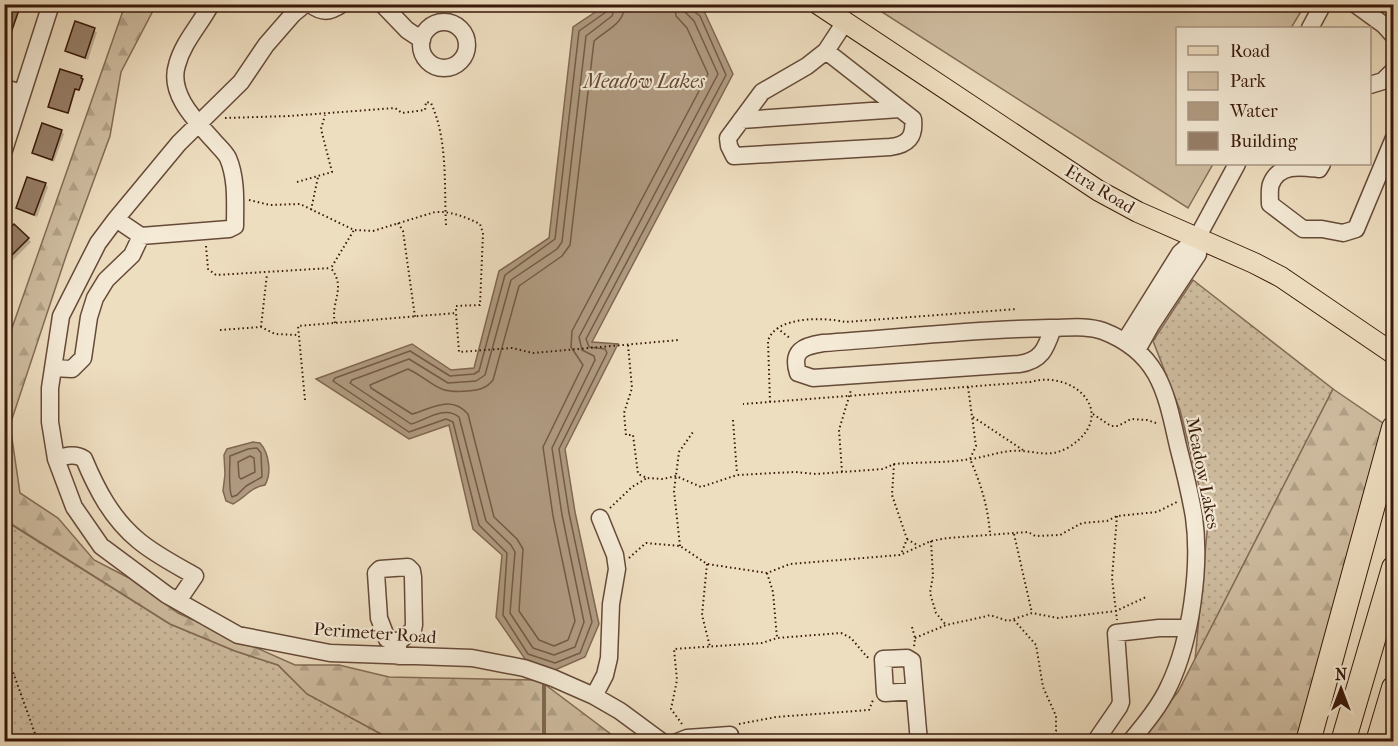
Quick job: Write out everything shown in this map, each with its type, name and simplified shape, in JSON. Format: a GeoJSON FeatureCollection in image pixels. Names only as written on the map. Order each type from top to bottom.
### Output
{"type":"FeatureCollection","features":[{"type":"Feature","properties":{"kind":"highway"},"geometry":{"type":"LineString","coordinates":[[1308,741],[1394,428]]}},
{"type":"Feature","properties":{"kind":"highway"},"geometry":{"type":"LineString","coordinates":[[1342,741],[1394,568]]}},
{"type":"Feature","properties":{"kind":"highway"},"geometry":{"type":"LineString","coordinates":[[1378,741],[1394,688]]}},
{"type":"Feature","properties":{"kind":"main road","name":"Etra Road"},"geometry":{"type":"LineString","coordinates":[[818,4],[1099,191],[1138,212],[1281,277],[1394,354]]}},
{"type":"Feature","properties":{"kind":"street"},"geometry":{"type":"LineString","coordinates":[[4,150],[51,4]]}},
{"type":"Feature","properties":{"kind":"street"},"geometry":{"type":"LineString","coordinates":[[116,219],[141,236],[229,229],[235,226],[232,169],[227,156],[198,124],[187,109],[177,88],[176,67],[189,38],[211,4]]}},
{"type":"Feature","properties":{"kind":"street"},"geometry":{"type":"LineString","coordinates":[[308,4],[319,11],[330,12],[342,4]]}},
{"type":"Feature","properties":{"kind":"street","name":"Perimeter Road"},"geometry":{"type":"LineString","coordinates":[[308,4],[293,14],[266,45],[242,82],[178,142],[116,219],[98,243],[61,316],[50,388],[50,422],[56,459],[74,507],[101,546],[178,601],[238,635],[330,653],[398,649],[472,658],[538,673],[594,696]]}},
{"type":"Feature","properties":{"kind":"street"},"geometry":{"type":"LineString","coordinates":[[382,4],[407,30],[422,40]]}},
{"type":"Feature","properties":{"kind":"street"},"geometry":{"type":"LineString","coordinates":[[1311,27],[1323,4]]}},
{"type":"Feature","properties":{"kind":"street"},"geometry":{"type":"LineString","coordinates":[[1354,4],[1384,25],[1394,36]]}},
{"type":"Feature","properties":{"kind":"street"},"geometry":{"type":"LineString","coordinates":[[826,51],[913,119],[914,130],[908,140],[900,146],[890,147],[734,156],[728,138],[762,92],[807,66],[826,51],[845,22]]}},
{"type":"Feature","properties":{"kind":"street"},"geometry":{"type":"LineString","coordinates":[[1371,85],[1383,81],[1392,74]]}},
{"type":"Feature","properties":{"kind":"street"},"geometry":{"type":"LineString","coordinates":[[4,88],[22,93]]}},
{"type":"Feature","properties":{"kind":"street"},"geometry":{"type":"LineString","coordinates":[[741,120],[900,109]]}},
{"type":"Feature","properties":{"kind":"street"},"geometry":{"type":"LineString","coordinates":[[1321,165],[1319,169],[1293,167],[1282,170],[1271,183],[1269,204],[1303,229],[1322,229],[1343,233],[1356,229],[1394,138]]}},
{"type":"Feature","properties":{"kind":"street"},"geometry":{"type":"LineString","coordinates":[[1131,345],[1180,253],[1197,238],[1236,165]]}},
{"type":"Feature","properties":{"kind":"street"},"geometry":{"type":"LineString","coordinates":[[53,368],[72,369],[83,358],[89,316],[95,298],[106,280],[132,255],[141,236]]}},
{"type":"Feature","properties":{"kind":"street","name":"Meadow Lakes"},"geometry":{"type":"LineString","coordinates":[[802,349],[823,343],[1017,329],[1086,327],[1101,330],[1131,345],[1153,368],[1164,389],[1173,422],[1190,495],[1196,545],[1192,606],[1169,686],[1130,741]]}},
{"type":"Feature","properties":{"kind":"street"},"geometry":{"type":"LineString","coordinates":[[802,349],[795,362],[798,373],[813,378],[1032,362],[1047,345],[1053,328]]}},
{"type":"Feature","properties":{"kind":"street"},"geometry":{"type":"LineString","coordinates":[[56,459],[70,455],[84,459],[102,499],[117,519],[149,549],[195,576],[178,601]]}},
{"type":"Feature","properties":{"kind":"street"},"geometry":{"type":"LineString","coordinates":[[600,518],[615,555],[617,569],[611,604],[609,658],[605,675],[594,696],[620,711],[662,741]]}},
{"type":"Feature","properties":{"kind":"street"},"geometry":{"type":"LineString","coordinates":[[1095,741],[1121,702],[1116,633],[1159,628],[1186,628]]}},
{"type":"Feature","properties":{"kind":"street"},"geometry":{"type":"LineString","coordinates":[[914,691],[885,693],[883,660],[907,658],[912,661],[919,741]]}},
{"type":"Feature","properties":{"kind":"street"},"geometry":{"type":"LineString","coordinates":[[682,735],[687,738],[731,734]]}},
{"type":"Feature","properties":{"kind":"path"},"geometry":{"type":"LineString","coordinates":[[213,110],[225,118],[325,114],[395,108],[402,112],[425,110],[426,102],[431,103],[439,119],[442,142],[446,225]]}},
{"type":"Feature","properties":{"kind":"path"},"geometry":{"type":"LineString","coordinates":[[297,182],[332,172],[321,129],[325,114]]}},
{"type":"Feature","properties":{"kind":"path"},"geometry":{"type":"LineString","coordinates":[[312,210],[318,177]]}},
{"type":"Feature","properties":{"kind":"path"},"geometry":{"type":"LineString","coordinates":[[235,197],[270,205],[300,204],[354,230],[373,231],[435,212],[462,216],[480,225],[483,233],[480,305],[456,306],[459,352],[512,348],[533,353],[679,340]]}},
{"type":"Feature","properties":{"kind":"path"},"geometry":{"type":"LineString","coordinates":[[398,223],[403,231],[415,317]]}},
{"type":"Feature","properties":{"kind":"path"},"geometry":{"type":"LineString","coordinates":[[331,268],[354,230]]}},
{"type":"Feature","properties":{"kind":"path"},"geometry":{"type":"LineString","coordinates":[[205,231],[208,269],[216,275],[331,268]]}},
{"type":"Feature","properties":{"kind":"path"},"geometry":{"type":"LineString","coordinates":[[331,268],[338,277],[339,290],[333,314],[336,323]]}},
{"type":"Feature","properties":{"kind":"path"},"geometry":{"type":"LineString","coordinates":[[261,327],[267,273]]}},
{"type":"Feature","properties":{"kind":"path"},"geometry":{"type":"LineString","coordinates":[[305,400],[298,326],[456,313]]}},
{"type":"Feature","properties":{"kind":"path"},"geometry":{"type":"LineString","coordinates":[[220,330],[261,327],[275,334],[299,335]]}},
{"type":"Feature","properties":{"kind":"path"},"geometry":{"type":"LineString","coordinates":[[776,327],[802,349]]}},
{"type":"Feature","properties":{"kind":"path"},"geometry":{"type":"LineString","coordinates":[[628,345],[632,388],[624,413],[626,435],[633,435],[638,474],[647,478],[663,479],[676,476],[701,487],[737,475],[795,472],[816,474],[883,469],[894,464],[970,459],[1011,451],[1057,453],[1086,433],[1092,414],[1091,403],[1076,387],[1058,380],[1041,379],[1030,382],[743,404]]}},
{"type":"Feature","properties":{"kind":"path"},"geometry":{"type":"LineString","coordinates":[[842,472],[839,430],[854,375]]}},
{"type":"Feature","properties":{"kind":"path"},"geometry":{"type":"LineString","coordinates":[[968,387],[976,446],[970,459],[982,487],[990,534]]}},
{"type":"Feature","properties":{"kind":"path"},"geometry":{"type":"LineString","coordinates":[[1092,414],[1111,426],[1118,426],[1131,419],[1164,424],[1173,422]]}},
{"type":"Feature","properties":{"kind":"path"},"geometry":{"type":"LineString","coordinates":[[973,417],[1024,451]]}},
{"type":"Feature","properties":{"kind":"path"},"geometry":{"type":"LineString","coordinates":[[733,420],[737,475]]}},
{"type":"Feature","properties":{"kind":"path"},"geometry":{"type":"LineString","coordinates":[[680,546],[674,491],[679,452],[693,432]]}},
{"type":"Feature","properties":{"kind":"path"},"geometry":{"type":"LineString","coordinates":[[894,464],[892,495],[907,539],[918,546]]}},
{"type":"Feature","properties":{"kind":"path"},"geometry":{"type":"LineString","coordinates":[[600,518],[632,486],[647,478]]}},
{"type":"Feature","properties":{"kind":"path"},"geometry":{"type":"LineString","coordinates":[[617,569],[646,543],[680,546],[707,564],[767,573],[790,564],[900,555],[931,541],[1013,532],[1028,532],[1035,536],[1060,535],[1082,523],[1107,521],[1117,516],[1157,512],[1190,495]]}},
{"type":"Feature","properties":{"kind":"path"},"geometry":{"type":"LineString","coordinates":[[1117,516],[1112,578],[1120,633]]}},
{"type":"Feature","properties":{"kind":"path"},"geometry":{"type":"LineString","coordinates":[[1013,532],[1032,613]]}},
{"type":"Feature","properties":{"kind":"path"},"geometry":{"type":"LineString","coordinates":[[900,555],[907,539]]}},
{"type":"Feature","properties":{"kind":"path"},"geometry":{"type":"LineString","coordinates":[[931,541],[933,576],[930,592],[936,613],[946,625]]}},
{"type":"Feature","properties":{"kind":"path"},"geometry":{"type":"LineString","coordinates":[[707,564],[702,615],[710,647]]}},
{"type":"Feature","properties":{"kind":"path"},"geometry":{"type":"LineString","coordinates":[[767,573],[773,592],[777,638]]}},
{"type":"Feature","properties":{"kind":"path"},"geometry":{"type":"LineString","coordinates":[[915,638],[946,625],[990,615],[1008,621],[1032,613],[1058,618],[1116,611],[1146,597]]}},
{"type":"Feature","properties":{"kind":"path"},"geometry":{"type":"LineString","coordinates":[[1014,620],[1036,645],[1043,687],[1056,716],[1056,731],[1050,741]]}},
{"type":"Feature","properties":{"kind":"path"},"geometry":{"type":"LineString","coordinates":[[912,627],[915,638],[912,661]]}},
{"type":"Feature","properties":{"kind":"path"},"geometry":{"type":"LineString","coordinates":[[682,735],[671,709],[677,680],[674,649],[762,643],[777,638],[841,633],[851,638],[867,657],[883,660]]}},
{"type":"Feature","properties":{"kind":"path"},"geometry":{"type":"LineString","coordinates":[[4,657],[13,672],[38,741]]}},
{"type":"Feature","properties":{"kind":"path"},"geometry":{"type":"LineString","coordinates":[[731,734],[776,717],[869,710],[874,699],[885,693]]}},
{"type":"Feature","properties":{"kind":"green space"},"geometry":{"type":"Polygon","coordinates":[[[125,5],[156,5],[121,72],[110,136],[66,256],[10,425],[20,493],[58,518],[94,560],[129,578],[178,613],[295,665],[339,665],[389,677],[539,680],[620,741],[394,741],[307,694],[278,665],[235,651],[170,624],[5,520],[5,348],[125,5]]]}},
{"type":"Feature","properties":{"kind":"green space"},"geometry":{"type":"Polygon","coordinates":[[[871,5],[1305,5],[1292,27],[1176,27],[1176,165],[1212,165],[1188,208],[871,5]]]}},
{"type":"Feature","properties":{"kind":"green space"},"geometry":{"type":"Polygon","coordinates":[[[1193,280],[1333,389],[1195,660],[1208,522],[1180,410],[1153,341],[1193,280]]]}},
{"type":"Feature","properties":{"kind":"green space"},"geometry":{"type":"Polygon","coordinates":[[[1333,389],[1393,430],[1393,476],[1312,741],[1136,742],[1178,692],[1333,389]]]}},
{"type":"Feature","properties":{"kind":"green space"},"geometry":{"type":"Polygon","coordinates":[[[4,520],[170,624],[235,651],[278,665],[307,694],[394,741],[5,741],[4,520]]]}},
{"type":"Feature","properties":{"kind":"water","name":"Meadow Lakes"},"geometry":{"type":"Polygon","coordinates":[[[606,5],[693,5],[704,11],[733,74],[592,342],[618,344],[565,449],[575,512],[599,624],[585,657],[555,670],[525,659],[496,617],[502,555],[473,529],[449,425],[409,439],[316,379],[412,344],[451,370],[474,368],[499,271],[549,238],[573,27],[606,5]]]}},
{"type":"Feature","properties":{"kind":"water"},"geometry":{"type":"Polygon","coordinates":[[[253,442],[260,443],[266,452],[269,463],[267,480],[265,485],[256,488],[233,504],[226,501],[223,491],[224,455],[227,449],[253,442]]]}},
{"type":"Feature","properties":{"kind":"building"},"geometry":{"type":"Polygon","coordinates":[[[4,4],[21,4],[6,47],[4,47],[4,4]]]}},
{"type":"Feature","properties":{"kind":"building"},"geometry":{"type":"Polygon","coordinates":[[[75,21],[95,28],[85,58],[65,51],[75,21]]]}},
{"type":"Feature","properties":{"kind":"building"},"geometry":{"type":"Polygon","coordinates":[[[60,69],[82,76],[83,79],[79,90],[75,89],[68,113],[48,107],[60,69]]]}},
{"type":"Feature","properties":{"kind":"building"},"geometry":{"type":"Polygon","coordinates":[[[42,123],[62,130],[52,160],[32,153],[42,123]]]}},
{"type":"Feature","properties":{"kind":"building"},"geometry":{"type":"Polygon","coordinates":[[[27,177],[46,183],[34,215],[16,208],[27,177]]]}},
{"type":"Feature","properties":{"kind":"building"},"geometry":{"type":"Polygon","coordinates":[[[14,224],[29,238],[4,263],[4,234],[14,224]]]}},
{"type":"Feature","properties":{"kind":"waterway"},"geometry":{"type":"LineString","coordinates":[[544,679],[544,742]]}}]}
